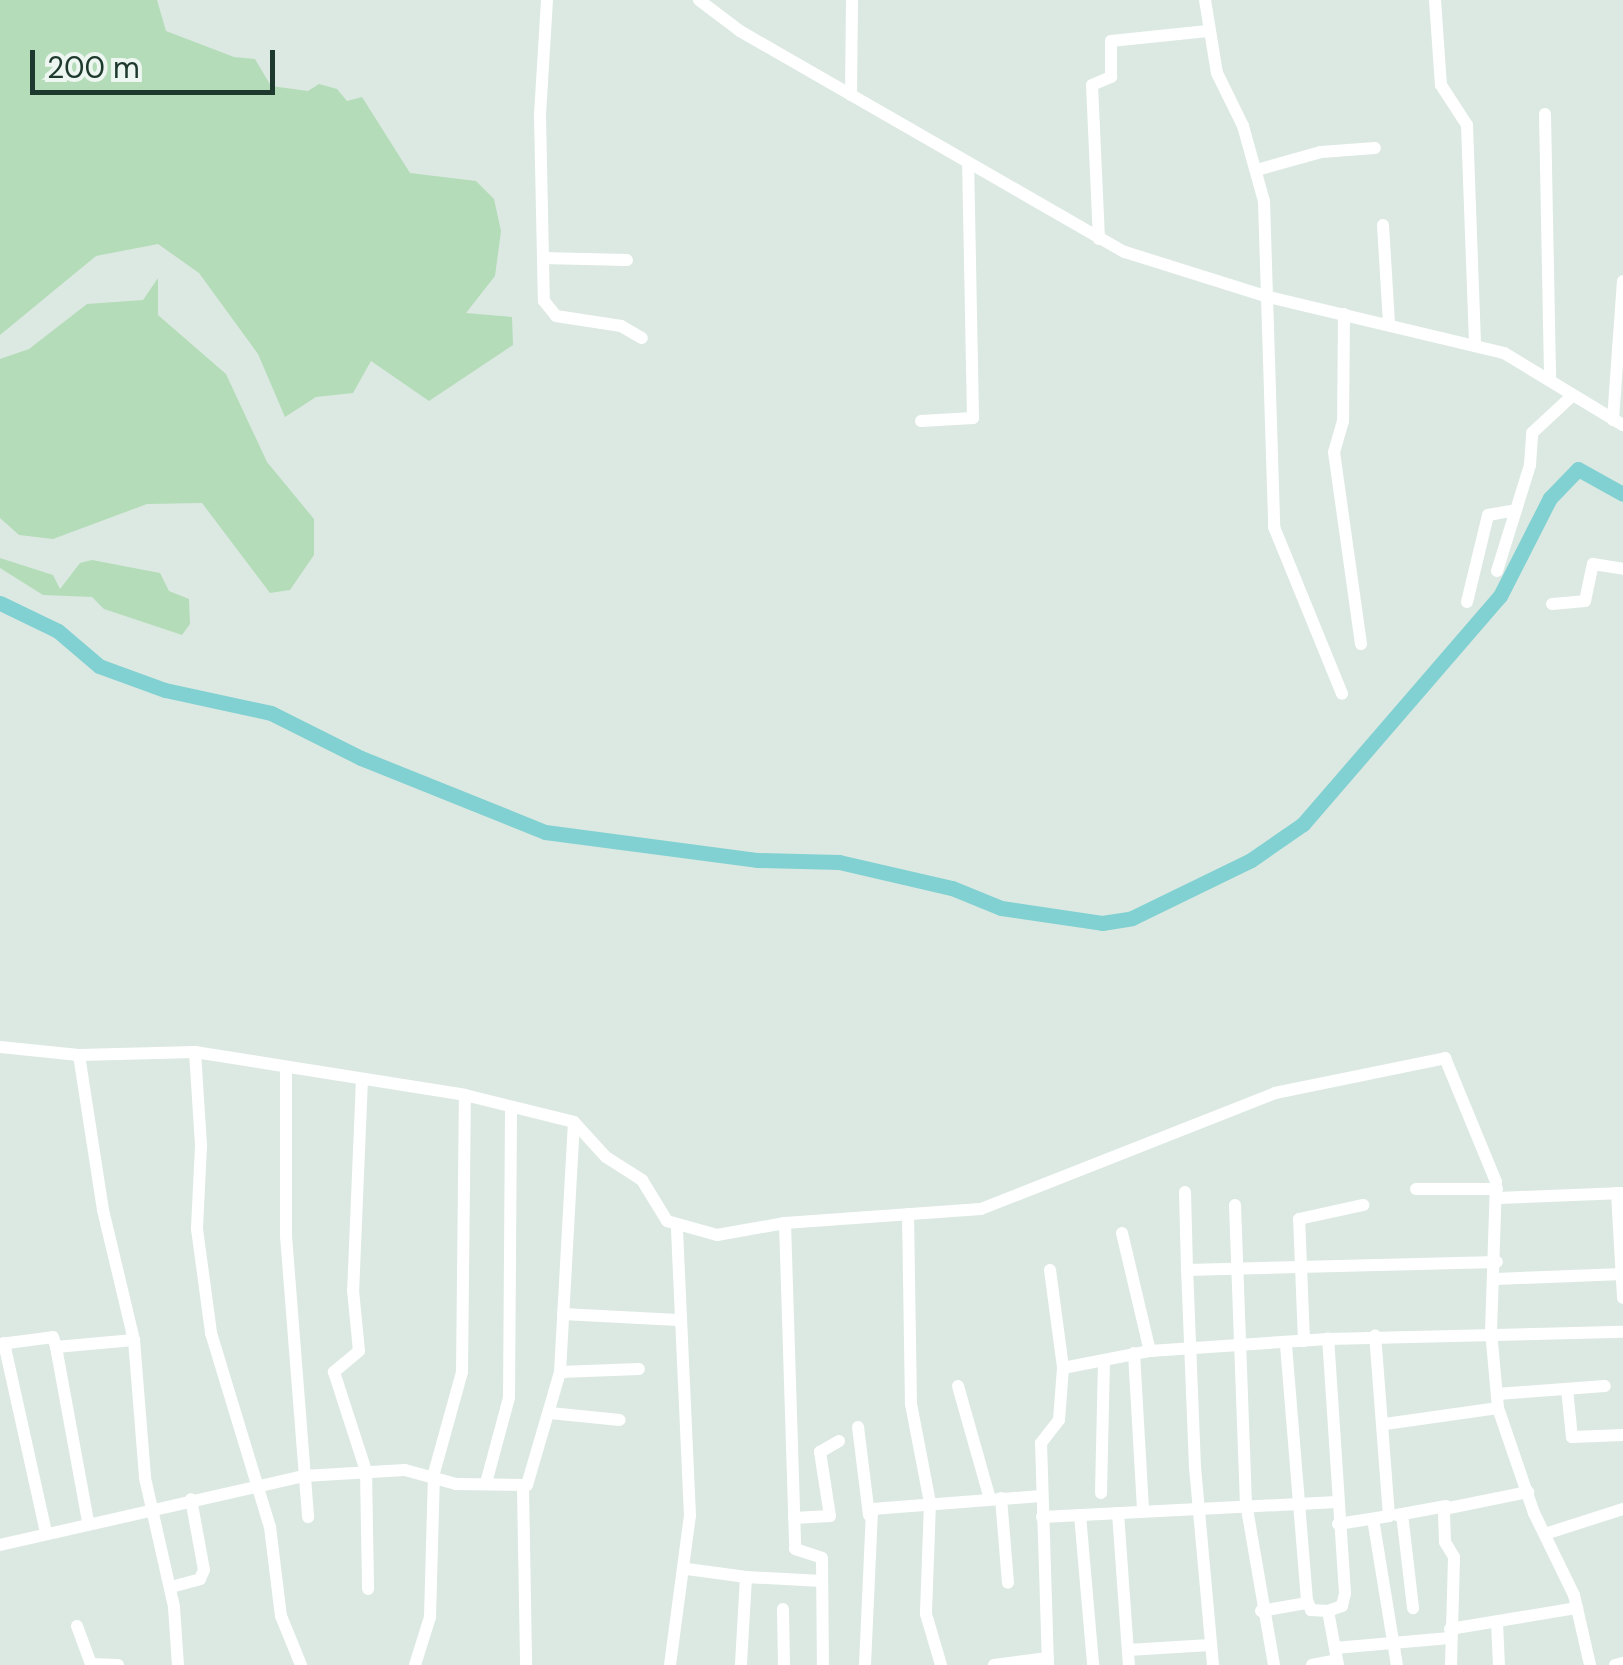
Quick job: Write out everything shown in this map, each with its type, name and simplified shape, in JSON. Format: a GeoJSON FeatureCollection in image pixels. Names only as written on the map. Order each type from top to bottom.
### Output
{"type":"FeatureCollection","features":[{"type":"Feature","properties":{"kind":"street"},"geometry":{"type":"LineString","coordinates":[[548,0],[540,116],[543,258],[549,311],[642,338]]}},
{"type":"Feature","properties":{"kind":"street"},"geometry":{"type":"LineString","coordinates":[[699,0],[740,31],[1099,239],[1166,269],[1475,344],[1550,380],[1618,422],[1623,280]]}},
{"type":"Feature","properties":{"kind":"street"},"geometry":{"type":"LineString","coordinates":[[851,95],[852,0]]}},
{"type":"Feature","properties":{"kind":"street"},"geometry":{"type":"LineString","coordinates":[[1206,0],[1208,31],[1257,170],[1269,297],[1274,527],[1342,694]]}},
{"type":"Feature","properties":{"kind":"street"},"geometry":{"type":"LineString","coordinates":[[1435,0],[1441,85],[1468,124],[1475,344]]}},
{"type":"Feature","properties":{"kind":"street"},"geometry":{"type":"LineString","coordinates":[[1099,239],[1092,85],[1111,76],[1111,41],[1208,31]]}},
{"type":"Feature","properties":{"kind":"street"},"geometry":{"type":"LineString","coordinates":[[1544,114],[1550,380]]}},
{"type":"Feature","properties":{"kind":"street"},"geometry":{"type":"LineString","coordinates":[[1257,170],[1321,152],[1375,148]]}},
{"type":"Feature","properties":{"kind":"street"},"geometry":{"type":"LineString","coordinates":[[921,420],[973,418],[968,166]]}},
{"type":"Feature","properties":{"kind":"street"},"geometry":{"type":"LineString","coordinates":[[1384,225],[1389,324]]}},
{"type":"Feature","properties":{"kind":"street"},"geometry":{"type":"LineString","coordinates":[[543,258],[628,260]]}},
{"type":"Feature","properties":{"kind":"street"},"geometry":{"type":"LineString","coordinates":[[1344,314],[1343,421],[1334,452],[1361,644]]}},
{"type":"Feature","properties":{"kind":"street"},"geometry":{"type":"LineString","coordinates":[[1496,570],[1530,465],[1532,434],[1573,395]]}},
{"type":"Feature","properties":{"kind":"street"},"geometry":{"type":"LineString","coordinates":[[1466,602],[1488,515],[1516,510]]}},
{"type":"Feature","properties":{"kind":"street"},"geometry":{"type":"LineString","coordinates":[[1552,604],[1585,601],[1593,564],[1623,569]]}},
{"type":"Feature","properties":{"kind":"street"},"geometry":{"type":"LineString","coordinates":[[0,1047],[78,1055],[194,1052],[286,1071],[465,1095],[574,1122],[606,1157],[642,1180],[655,1208],[677,1227],[718,1235],[786,1224],[981,1209],[1276,1092],[1445,1058],[1497,1193],[1492,1331],[1498,1401],[1528,1492],[1577,1608],[1590,1665]]}},
{"type":"Feature","properties":{"kind":"street"},"geometry":{"type":"LineString","coordinates":[[194,1052],[199,1255],[210,1333],[270,1528],[274,1592],[300,1665]]}},
{"type":"Feature","properties":{"kind":"street"},"geometry":{"type":"LineString","coordinates":[[78,1055],[103,1210],[134,1340],[151,1507],[170,1586],[178,1665]]}},
{"type":"Feature","properties":{"kind":"street"},"geometry":{"type":"LineString","coordinates":[[286,1071],[286,1236],[308,1517]]}},
{"type":"Feature","properties":{"kind":"street"},"geometry":{"type":"LineString","coordinates":[[362,1079],[353,1290],[359,1351],[334,1372],[366,1471],[368,1589]]}},
{"type":"Feature","properties":{"kind":"street"},"geometry":{"type":"LineString","coordinates":[[415,1665],[430,1617],[434,1473],[462,1372],[465,1095]]}},
{"type":"Feature","properties":{"kind":"street"},"geometry":{"type":"LineString","coordinates":[[486,1483],[509,1398],[511,1106]]}},
{"type":"Feature","properties":{"kind":"street"},"geometry":{"type":"LineString","coordinates":[[0,1545],[151,1507],[304,1476],[366,1471],[434,1473],[456,1484],[523,1487],[531,1480],[560,1372],[574,1122]]}},
{"type":"Feature","properties":{"kind":"street"},"geometry":{"type":"LineString","coordinates":[[1416,1189],[1620,1193],[1623,1298]]}},
{"type":"Feature","properties":{"kind":"street"},"geometry":{"type":"LineString","coordinates":[[1184,1192],[1188,1350],[1214,1665]]}},
{"type":"Feature","properties":{"kind":"street"},"geometry":{"type":"LineString","coordinates":[[1304,1341],[1302,1215],[1363,1204]]}},
{"type":"Feature","properties":{"kind":"street"},"geometry":{"type":"LineString","coordinates":[[1236,1205],[1246,1503],[1261,1611],[1274,1665]]}},
{"type":"Feature","properties":{"kind":"street"},"geometry":{"type":"LineString","coordinates":[[908,1214],[911,1404],[930,1503],[924,1596],[941,1665]]}},
{"type":"Feature","properties":{"kind":"street"},"geometry":{"type":"LineString","coordinates":[[786,1224],[794,1579]]}},
{"type":"Feature","properties":{"kind":"street"},"geometry":{"type":"LineString","coordinates":[[670,1665],[688,1569],[690,1471],[678,1320],[677,1227]]}},
{"type":"Feature","properties":{"kind":"street"},"geometry":{"type":"LineString","coordinates":[[1122,1233],[1150,1350]]}},
{"type":"Feature","properties":{"kind":"street"},"geometry":{"type":"LineString","coordinates":[[1187,1270],[1496,1262]]}},
{"type":"Feature","properties":{"kind":"street"},"geometry":{"type":"LineString","coordinates":[[994,1665],[1048,1662],[1041,1443],[1059,1420],[1063,1368],[1050,1270]]}},
{"type":"Feature","properties":{"kind":"street"},"geometry":{"type":"LineString","coordinates":[[1496,1279],[1622,1274]]}},
{"type":"Feature","properties":{"kind":"street"},"geometry":{"type":"LineString","coordinates":[[564,1314],[678,1320]]}},
{"type":"Feature","properties":{"kind":"street"},"geometry":{"type":"LineString","coordinates":[[1063,1368],[1150,1350],[1286,1345],[1328,1338],[1492,1331],[1623,1332]]}},
{"type":"Feature","properties":{"kind":"street"},"geometry":{"type":"LineString","coordinates":[[1375,1336],[1396,1515],[1413,1608]]}},
{"type":"Feature","properties":{"kind":"street"},"geometry":{"type":"LineString","coordinates":[[46,1532],[2,1344],[53,1337],[88,1522]]}},
{"type":"Feature","properties":{"kind":"street"},"geometry":{"type":"LineString","coordinates":[[1286,1345],[1307,1603],[1311,1610],[1328,1611],[1344,1601],[1328,1338]]}},
{"type":"Feature","properties":{"kind":"street"},"geometry":{"type":"LineString","coordinates":[[56,1347],[134,1340]]}},
{"type":"Feature","properties":{"kind":"street"},"geometry":{"type":"LineString","coordinates":[[1134,1353],[1143,1510]]}},
{"type":"Feature","properties":{"kind":"street"},"geometry":{"type":"LineString","coordinates":[[1101,1493],[1104,1362]]}},
{"type":"Feature","properties":{"kind":"street"},"geometry":{"type":"LineString","coordinates":[[560,1372],[639,1369]]}},
{"type":"Feature","properties":{"kind":"street"},"geometry":{"type":"LineString","coordinates":[[958,1386],[996,1499],[1008,1583]]}},
{"type":"Feature","properties":{"kind":"street"},"geometry":{"type":"LineString","coordinates":[[1385,1424],[1498,1401],[1605,1386]]}},
{"type":"Feature","properties":{"kind":"street"},"geometry":{"type":"LineString","coordinates":[[1568,1389],[1572,1437],[1623,1436]]}},
{"type":"Feature","properties":{"kind":"street"},"geometry":{"type":"LineString","coordinates":[[550,1413],[620,1420]]}},
{"type":"Feature","properties":{"kind":"street"},"geometry":{"type":"LineString","coordinates":[[858,1426],[869,1515],[865,1665]]}},
{"type":"Feature","properties":{"kind":"street"},"geometry":{"type":"LineString","coordinates":[[794,1518],[830,1516],[820,1452],[840,1441]]}},
{"type":"Feature","properties":{"kind":"street"},"geometry":{"type":"LineString","coordinates":[[523,1487],[526,1665]]}},
{"type":"Feature","properties":{"kind":"street"},"geometry":{"type":"LineString","coordinates":[[1338,1524],[1528,1492]]}},
{"type":"Feature","properties":{"kind":"street"},"geometry":{"type":"LineString","coordinates":[[869,1515],[881,1505],[1042,1496]]}},
{"type":"Feature","properties":{"kind":"street"},"geometry":{"type":"LineString","coordinates":[[170,1586],[200,1579],[204,1570],[191,1499]]}},
{"type":"Feature","properties":{"kind":"street"},"geometry":{"type":"LineString","coordinates":[[1042,1517],[1199,1505],[1337,1502]]}},
{"type":"Feature","properties":{"kind":"street"},"geometry":{"type":"LineString","coordinates":[[1446,1506],[1445,1539],[1454,1557],[1450,1665]]}},
{"type":"Feature","properties":{"kind":"street"},"geometry":{"type":"LineString","coordinates":[[1545,1534],[1623,1509]]}},
{"type":"Feature","properties":{"kind":"street"},"geometry":{"type":"LineString","coordinates":[[1118,1513],[1129,1665]]}},
{"type":"Feature","properties":{"kind":"street"},"geometry":{"type":"LineString","coordinates":[[1080,1515],[1093,1665]]}},
{"type":"Feature","properties":{"kind":"street"},"geometry":{"type":"LineString","coordinates":[[1373,1519],[1397,1665]]}},
{"type":"Feature","properties":{"kind":"street"},"geometry":{"type":"LineString","coordinates":[[796,1550],[820,1554],[823,1665]]}},
{"type":"Feature","properties":{"kind":"street"},"geometry":{"type":"LineString","coordinates":[[688,1569],[822,1581]]}},
{"type":"Feature","properties":{"kind":"street"},"geometry":{"type":"LineString","coordinates":[[741,1665],[746,1576]]}},
{"type":"Feature","properties":{"kind":"street"},"geometry":{"type":"LineString","coordinates":[[1261,1611],[1307,1603]]}},
{"type":"Feature","properties":{"kind":"street"},"geometry":{"type":"LineString","coordinates":[[1312,1665],[1394,1643],[1577,1608]]}},
{"type":"Feature","properties":{"kind":"street"},"geometry":{"type":"LineString","coordinates":[[783,1609],[784,1665]]}},
{"type":"Feature","properties":{"kind":"street"},"geometry":{"type":"LineString","coordinates":[[1328,1611],[1336,1657]]}},
{"type":"Feature","properties":{"kind":"street"},"geometry":{"type":"LineString","coordinates":[[1497,1623],[1499,1665]]}},
{"type":"Feature","properties":{"kind":"street"},"geometry":{"type":"LineString","coordinates":[[77,1626],[92,1664],[112,1660],[118,1665]]}},
{"type":"Feature","properties":{"kind":"street"},"geometry":{"type":"LineString","coordinates":[[1128,1650],[1210,1645]]}},
{"type":"Feature","properties":{"kind":"street"},"geometry":{"type":"LineString","coordinates":[[1615,1665],[1623,1663]]}},
{"type":"Feature","properties":{"kind":"green space"},"geometry":{"type":"Polygon","coordinates":[[[0,0],[157,0],[166,31],[234,57],[255,59],[271,86],[308,91],[319,84],[337,89],[347,101],[362,97],[410,173],[476,181],[494,199],[501,231],[495,276],[466,313],[512,317],[513,345],[429,401],[371,361],[353,393],[316,397],[285,417],[258,354],[199,273],[158,244],[96,256],[0,335],[0,0]]]}},
{"type":"Feature","properties":{"kind":"green space"},"geometry":{"type":"Polygon","coordinates":[[[158,278],[158,315],[226,374],[267,462],[314,519],[314,555],[290,590],[270,593],[202,503],[147,504],[53,539],[19,535],[0,518],[0,359],[29,349],[87,304],[143,300],[158,278]]]}},
{"type":"Feature","properties":{"kind":"green space"},"geometry":{"type":"Polygon","coordinates":[[[0,558],[53,575],[60,589],[80,563],[92,560],[160,573],[169,591],[189,599],[190,624],[182,635],[104,609],[92,597],[43,595],[0,568],[0,558]]]}},
{"type":"Feature","properties":{"kind":"waterway"},"geometry":{"type":"LineString","coordinates":[[0,603],[58,631],[99,666],[165,690],[271,713],[361,758],[545,832],[758,860],[839,862],[952,888],[1001,908],[1102,923],[1132,918],[1251,860],[1303,824],[1500,596],[1550,498],[1578,469],[1623,494]]}}]}
